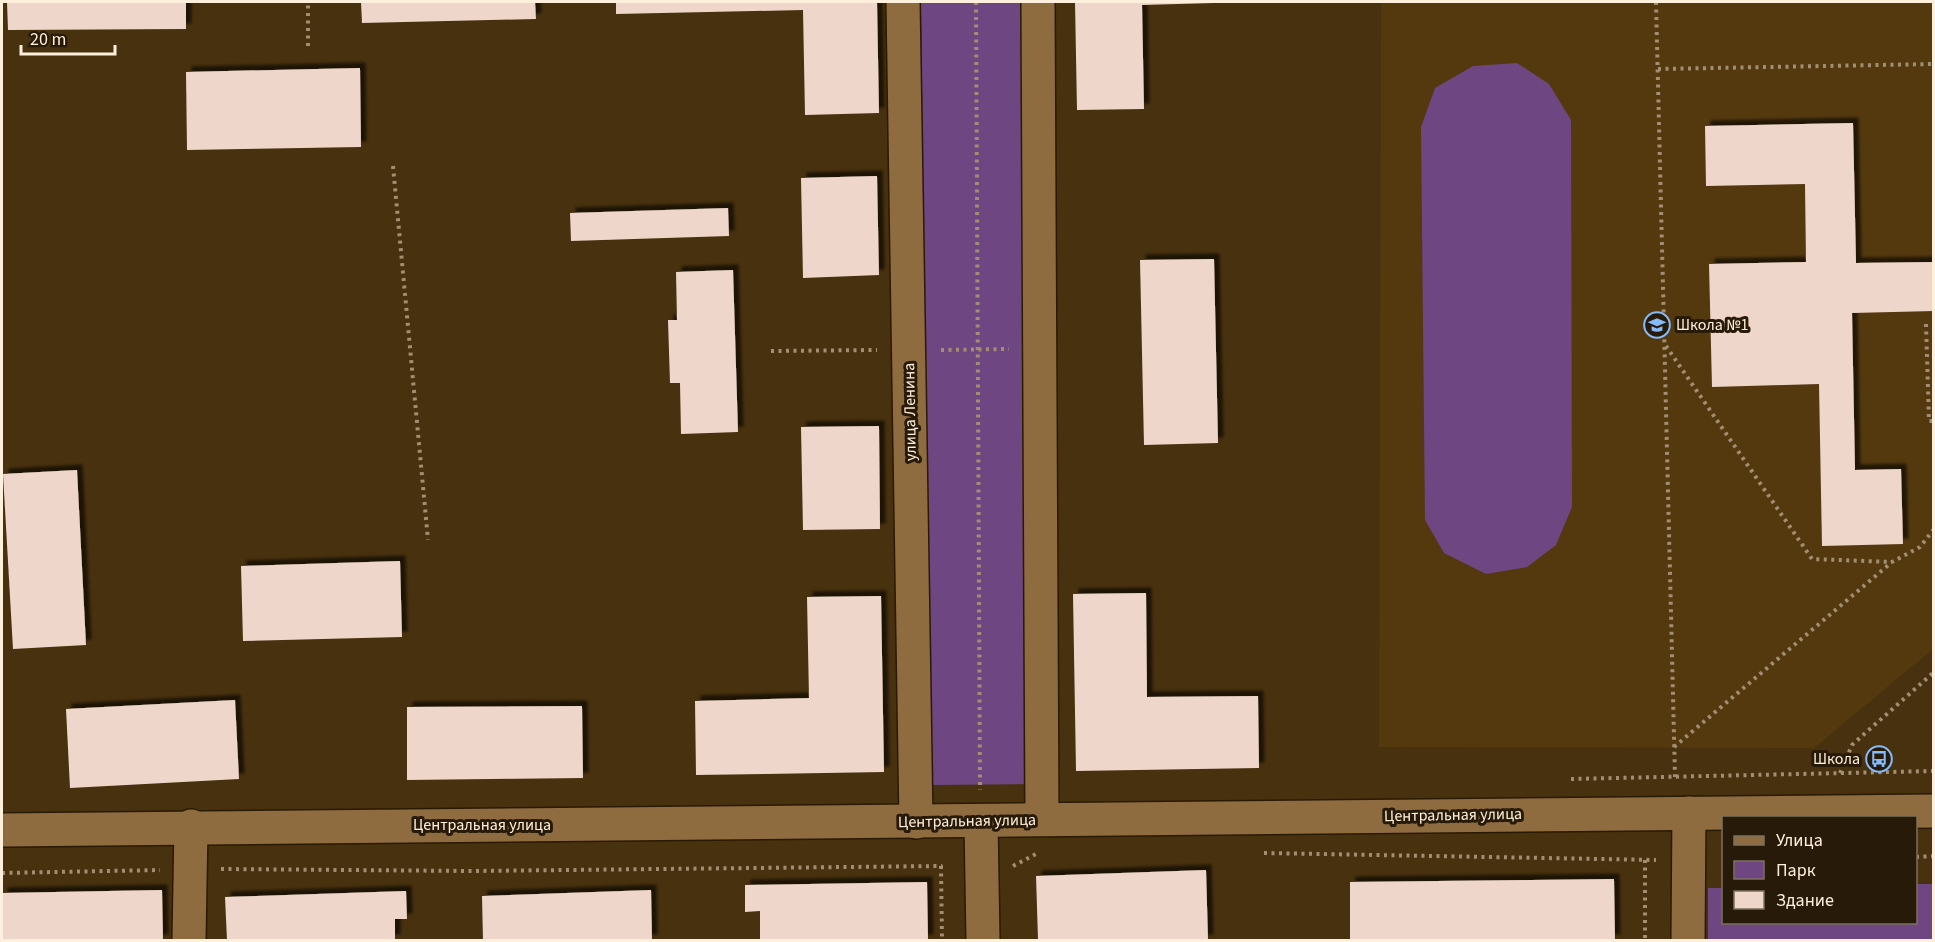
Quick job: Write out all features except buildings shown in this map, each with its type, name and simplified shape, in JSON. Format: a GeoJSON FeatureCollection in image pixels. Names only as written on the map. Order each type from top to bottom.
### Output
{"type":"FeatureCollection","features":[{"type":"Feature","properties":{"kind":"street","name":"улица Ленина"},"geometry":{"type":"LineString","coordinates":[[903,2],[916,822]]}},
{"type":"Feature","properties":{"kind":"street"},"geometry":{"type":"LineString","coordinates":[[1038,2],[1044,834]]}},
{"type":"Feature","properties":{"kind":"street","name":"Центральная улица"},"geometry":{"type":"LineString","coordinates":[[2,830],[191,826],[916,822],[980,806],[1044,834],[1689,813],[1934,811]]}},
{"type":"Feature","properties":{"kind":"street"},"geometry":{"type":"LineString","coordinates":[[980,806],[983,940]]}},
{"type":"Feature","properties":{"kind":"street"},"geometry":{"type":"LineString","coordinates":[[1688,940],[1689,813]]}},
{"type":"Feature","properties":{"kind":"street"},"geometry":{"type":"LineString","coordinates":[[189,940],[191,826]]}},
{"type":"Feature","properties":{"kind":"path"},"geometry":{"type":"LineString","coordinates":[[308,2],[308,45]]}},
{"type":"Feature","properties":{"kind":"path"},"geometry":{"type":"LineString","coordinates":[[976,2],[980,806]]}},
{"type":"Feature","properties":{"kind":"path"},"geometry":{"type":"LineString","coordinates":[[1656,2],[1675,777]]}},
{"type":"Feature","properties":{"kind":"path"},"geometry":{"type":"LineString","coordinates":[[1658,69],[1934,64]]}},
{"type":"Feature","properties":{"kind":"path"},"geometry":{"type":"LineString","coordinates":[[393,166],[428,540]]}},
{"type":"Feature","properties":{"kind":"path"},"geometry":{"type":"LineString","coordinates":[[1926,324],[1929,421],[1934,421]]}},
{"type":"Feature","properties":{"kind":"path"},"geometry":{"type":"LineString","coordinates":[[1664,344],[1812,559],[1892,562]]}},
{"type":"Feature","properties":{"kind":"path"},"geometry":{"type":"LineString","coordinates":[[1674,747],[1892,562],[1920,547],[1934,529]]}},
{"type":"Feature","properties":{"kind":"path"},"geometry":{"type":"LineString","coordinates":[[1840,773],[1852,745],[1934,672]]}},
{"type":"Feature","properties":{"kind":"path"},"geometry":{"type":"LineString","coordinates":[[1012,867],[1044,834]]}},
{"type":"Feature","properties":{"kind":"path"},"geometry":{"type":"LineString","coordinates":[[1260,853],[1688,861]]}},
{"type":"Feature","properties":{"kind":"path"},"geometry":{"type":"LineString","coordinates":[[1917,856],[1934,856]]}},
{"type":"Feature","properties":{"kind":"path"},"geometry":{"type":"LineString","coordinates":[[1645,860],[1645,940]]}},
{"type":"Feature","properties":{"kind":"path"},"geometry":{"type":"LineString","coordinates":[[2,873],[191,869],[483,871],[941,866],[942,940]]}},
{"type":"Feature","properties":{"kind":"shaded area","name":"Школа №1"},"geometry":{"type":"Polygon","coordinates":[[[1381,2],[1933,2],[1933,649],[1814,748],[1379,747],[1381,2]]]}},
{"type":"Feature","properties":{"kind":"green space"},"geometry":{"type":"Polygon","coordinates":[[[921,2],[1021,2],[1031,784],[930,785],[921,2]]]}},
{"type":"Feature","properties":{"kind":"green space"},"geometry":{"type":"Polygon","coordinates":[[[1517,63],[1549,84],[1571,120],[1572,507],[1556,545],[1527,567],[1486,574],[1444,553],[1425,520],[1421,127],[1435,88],[1473,66],[1517,63]]]}},
{"type":"Feature","properties":{"kind":"green space"},"geometry":{"type":"Polygon","coordinates":[[[1917,884],[1933,884],[1933,940],[1708,940],[1708,888],[1722,888],[1722,924],[1917,924],[1917,884]]]}},
{"type":"Feature","properties":{"kind":"place","name":"Школа №1"},"geometry":{"type":"Point","coordinates":[1657,325]}},
{"type":"Feature","properties":{"kind":"place","name":"Школа"},"geometry":{"type":"Point","coordinates":[1879,759]}}]}
